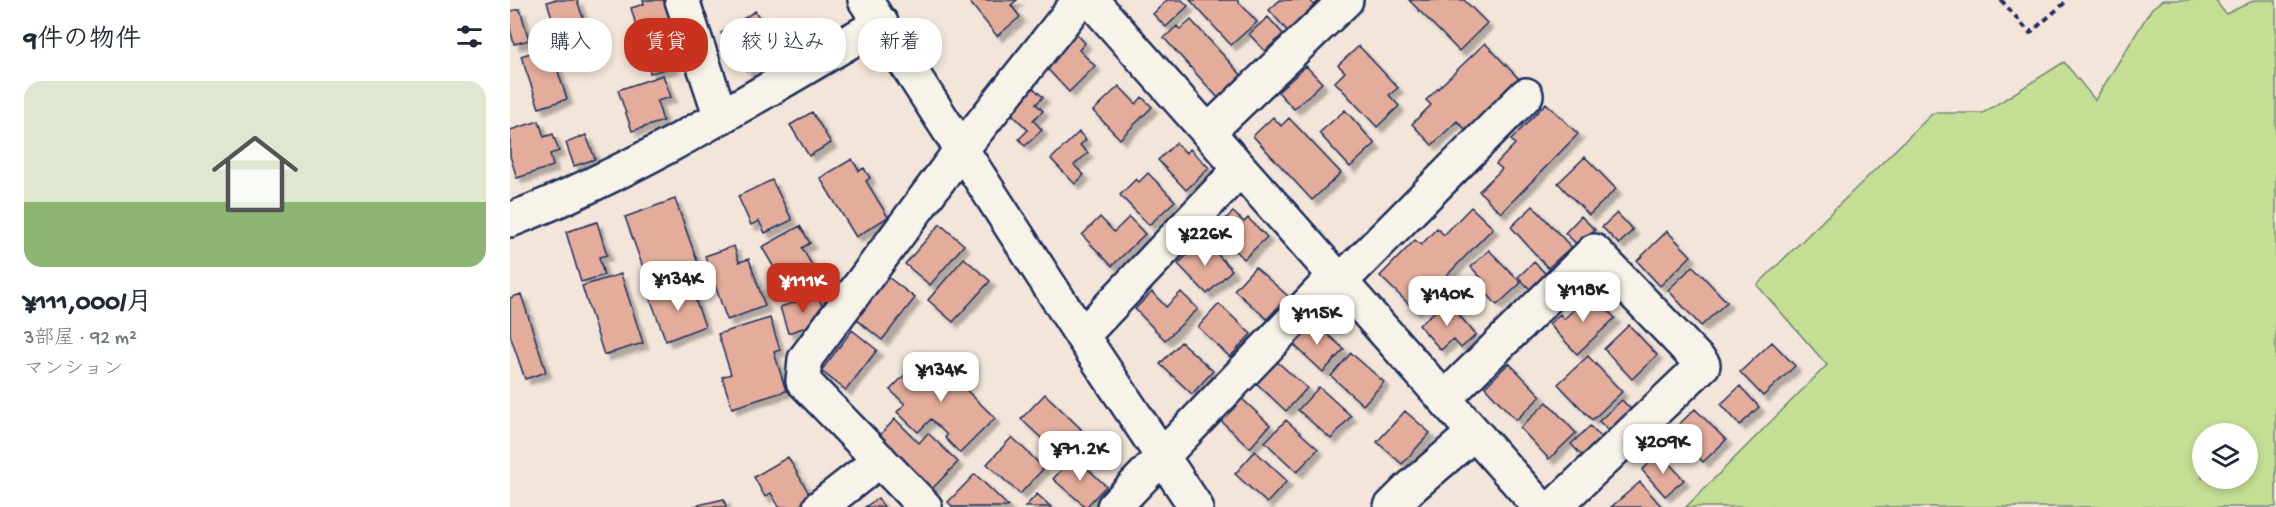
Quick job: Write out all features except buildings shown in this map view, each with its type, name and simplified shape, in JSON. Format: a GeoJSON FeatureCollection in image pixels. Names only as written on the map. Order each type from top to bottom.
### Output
{"type":"FeatureCollection","features":[{"type":"Feature","properties":{"kind":"street"},"geometry":{"type":"LineString","coordinates":[[682,0],[721,117]]}},
{"type":"Feature","properties":{"kind":"street"},"geometry":{"type":"LineString","coordinates":[[925,507],[803,381],[805,359],[961,150],[1080,0]]}},
{"type":"Feature","properties":{"kind":"street"},"geometry":{"type":"LineString","coordinates":[[1091,0],[1540,507]]}},
{"type":"Feature","properties":{"kind":"street"},"geometry":{"type":"LineString","coordinates":[[1208,132],[1346,0]]}},
{"type":"Feature","properties":{"kind":"street"},"geometry":{"type":"LineString","coordinates":[[510,220],[567,198],[721,117],[872,7],[961,150],[1196,507]]}},
{"type":"Feature","properties":{"kind":"street"},"geometry":{"type":"LineString","coordinates":[[1114,507],[1338,279],[1526,95]]}},
{"type":"Feature","properties":{"kind":"street"},"geometry":{"type":"LineString","coordinates":[[1082,336],[1240,169]]}},
{"type":"Feature","properties":{"kind":"street"},"geometry":{"type":"LineString","coordinates":[[1444,399],[1594,251],[1703,365],[1554,507]]}},
{"type":"Feature","properties":{"kind":"street"},"geometry":{"type":"LineString","coordinates":[[1391,507],[1474,433]]}},
{"type":"Feature","properties":{"kind":"street"},"geometry":{"type":"LineString","coordinates":[[820,507],[880,460]]}},
{"type":"Feature","properties":{"kind":"path"},"geometry":{"type":"LineString","coordinates":[[2001,0],[2030,33],[2068,0]]}},
{"type":"Feature","properties":{"kind":"green space"},"geometry":{"type":"Polygon","coordinates":[[[2163,0],[2215,0],[2226,14],[2255,0],[2276,0],[2276,507],[1686,507],[1827,365],[1757,285],[1933,113],[1983,113],[2064,62],[2095,100],[2152,8],[2163,0]]]}}]}
